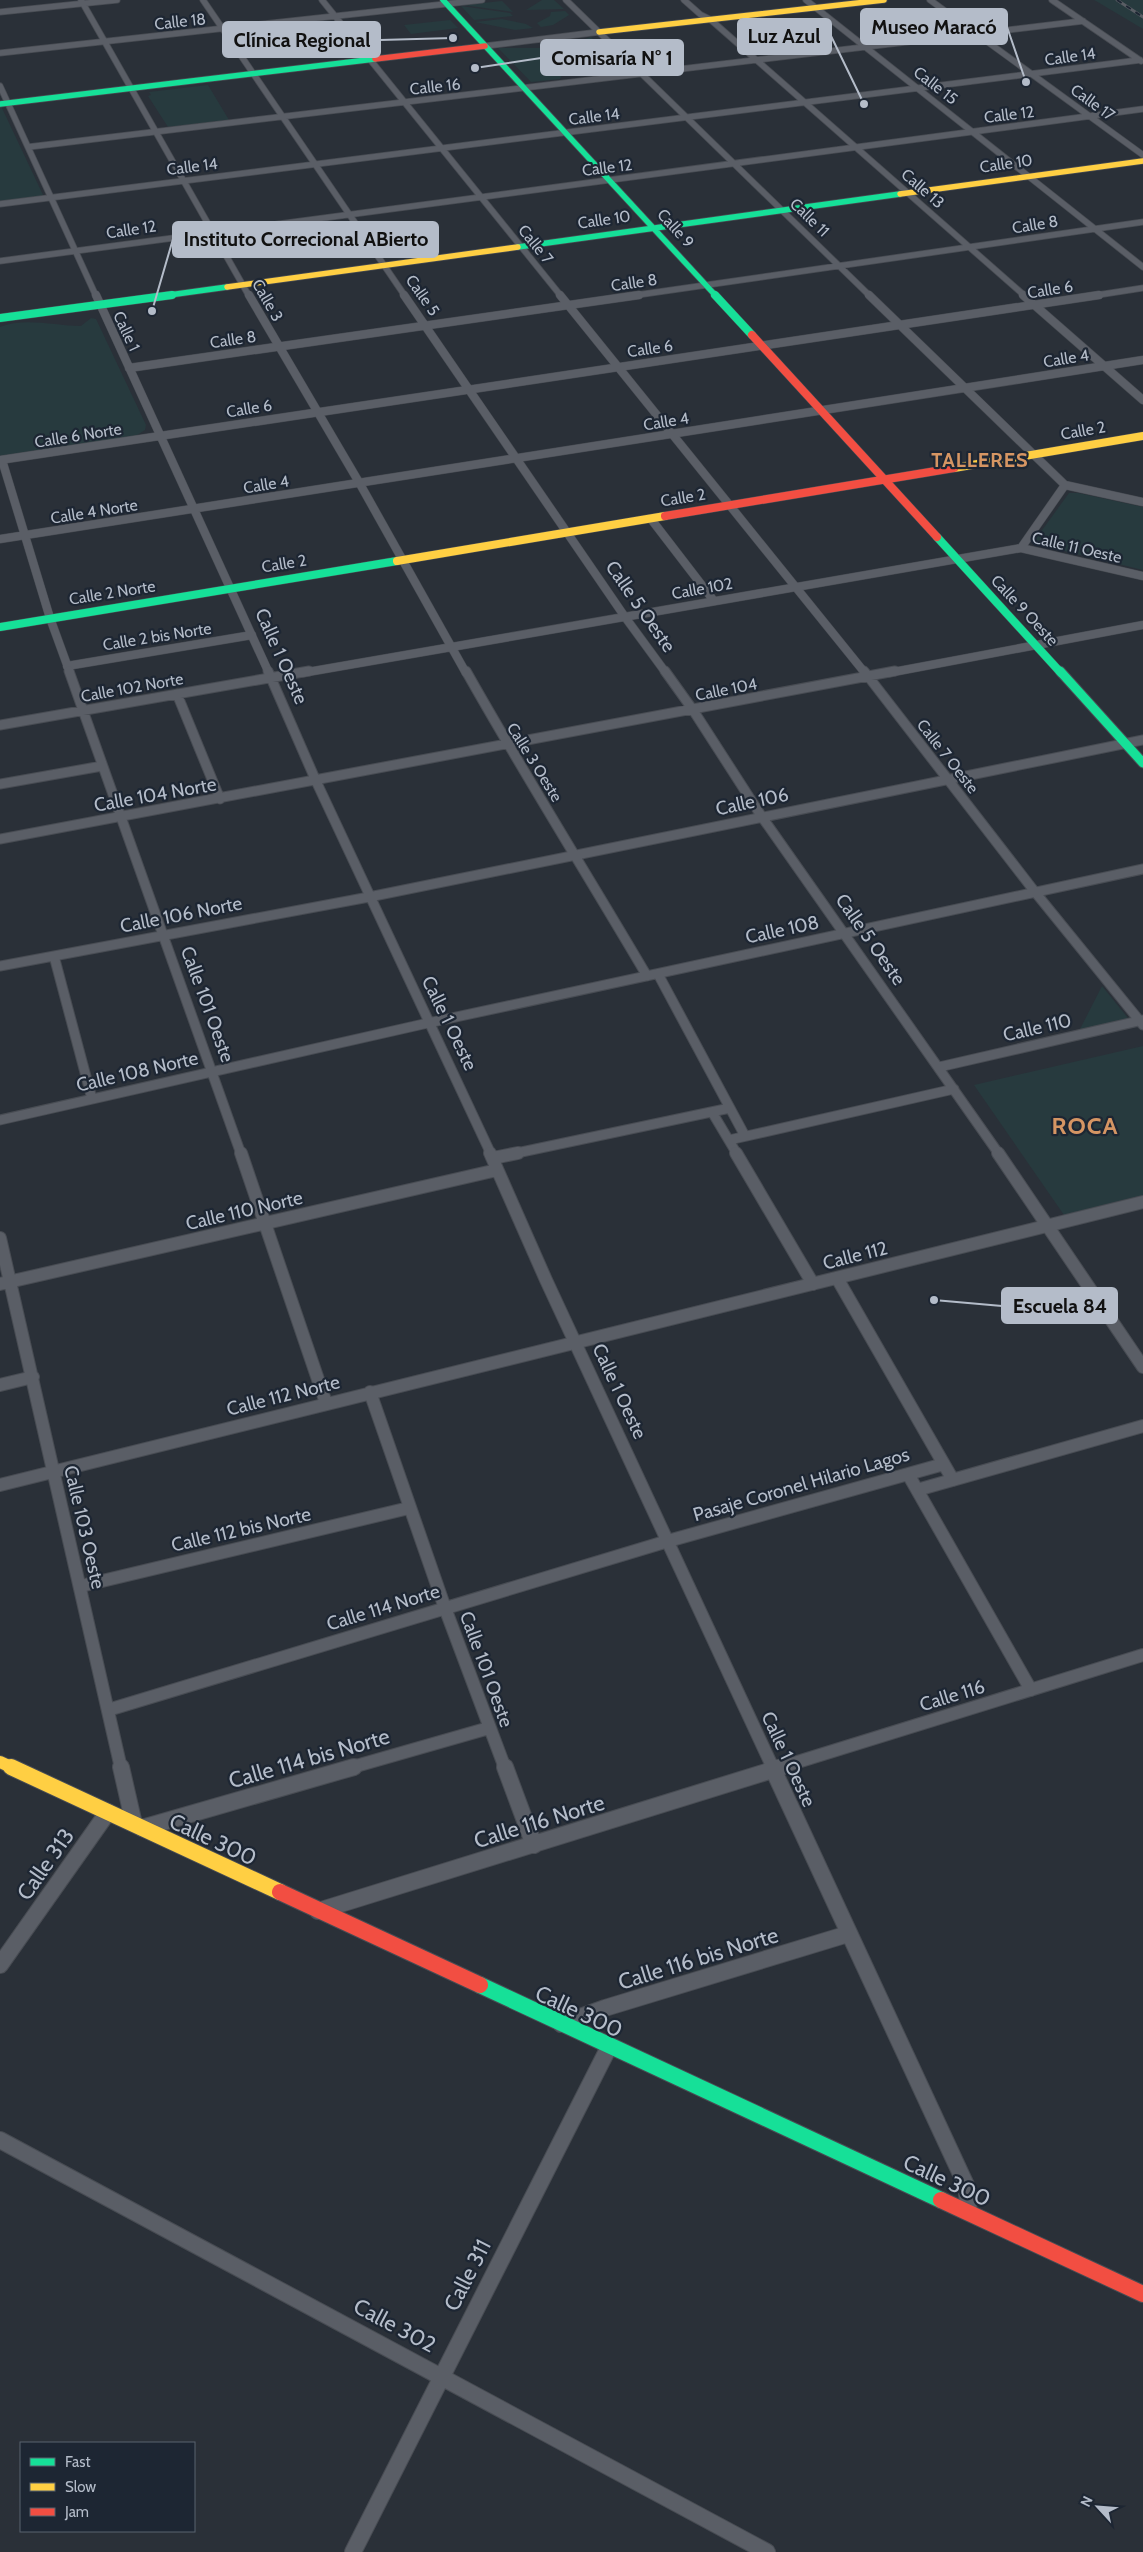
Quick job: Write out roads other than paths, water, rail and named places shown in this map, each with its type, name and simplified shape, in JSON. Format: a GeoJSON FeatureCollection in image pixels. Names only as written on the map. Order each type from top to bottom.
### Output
{"type":"FeatureCollection","features":[{"type":"Feature","properties":{"kind":"street"},"geometry":{"type":"LineString","coordinates":[[0,12],[21,8],[117,0]]}},
{"type":"Feature","properties":{"kind":"street","name":"Calle 5"},"geometry":{"type":"LineString","coordinates":[[203,0],[220,29],[317,164],[569,532]]}},
{"type":"Feature","properties":{"kind":"street","name":"Calle 7"},"geometry":{"type":"LineString","coordinates":[[322,0],[729,506]]}},
{"type":"Feature","properties":{"kind":"street","name":"Calle 18"},"geometry":{"type":"LineString","coordinates":[[0,53],[444,2],[482,0]]}},
{"type":"Feature","properties":{"kind":"street","name":"Calle 11"},"geometry":{"type":"LineString","coordinates":[[566,0],[1034,455]]}},
{"type":"Feature","properties":{"kind":"street","name":"Calle 13"},"geometry":{"type":"LineString","coordinates":[[684,0],[758,61],[1143,400]]}},
{"type":"Feature","properties":{"kind":"street"},"geometry":{"type":"LineString","coordinates":[[4,101],[706,18],[837,0]]}},
{"type":"Feature","properties":{"kind":"street"},"geometry":{"type":"LineString","coordinates":[[810,4],[884,0]]}},
{"type":"Feature","properties":{"kind":"street","name":"Calle 17"},"geometry":{"type":"LineString","coordinates":[[930,0],[1143,155]]}},
{"type":"Feature","properties":{"kind":"street"},"geometry":{"type":"LineString","coordinates":[[1052,0],[1142,61]]}},
{"type":"Feature","properties":{"kind":"street","name":"Calle 3"},"geometry":{"type":"LineString","coordinates":[[82,2],[316,412],[403,560]]}},
{"type":"Feature","properties":{"kind":"street","name":"Calle 9"},"geometry":{"type":"LineString","coordinates":[[444,2],[527,89],[883,480]]}},
{"type":"Feature","properties":{"kind":"street","name":"Calle 15"},"geometry":{"type":"LineString","coordinates":[[810,4],[1143,267]]}},
{"type":"Feature","properties":{"kind":"street","name":"Calle 16"},"geometry":{"type":"LineString","coordinates":[[28,148],[1083,21]]}},
{"type":"Feature","properties":{"kind":"street","name":"Calle 14"},"geometry":{"type":"LineString","coordinates":[[0,204],[1142,61]]}},
{"type":"Feature","properties":{"kind":"street","name":"Calle 1"},"geometry":{"type":"LineString","coordinates":[[0,86],[4,101],[28,148],[100,304],[229,589]]}},
{"type":"Feature","properties":{"kind":"street","name":"Calle 12"},"geometry":{"type":"LineString","coordinates":[[0,260],[1143,109]]}},
{"type":"Feature","properties":{"kind":"street","name":"Calle 10"},"geometry":{"type":"LineString","coordinates":[[0,318],[1143,161]]}},
{"type":"Feature","properties":{"kind":"street","name":"Calle 8"},"geometry":{"type":"LineString","coordinates":[[129,368],[1143,222]]}},
{"type":"Feature","properties":{"kind":"street","name":"Calle 6"},"geometry":{"type":"LineString","coordinates":[[160,436],[472,390],[617,366],[901,326],[1143,288]]}},
{"type":"Feature","properties":{"kind":"street","name":"Calle 4"},"geometry":{"type":"LineString","coordinates":[[193,509],[1143,360]]}},
{"type":"Feature","properties":{"kind":"street","name":"Calle 6 Norte"},"geometry":{"type":"LineString","coordinates":[[1,460],[160,436]]}},
{"type":"Feature","properties":{"kind":"street","name":"Calle 2"},"geometry":{"type":"LineString","coordinates":[[229,589],[1143,436]]}},
{"type":"Feature","properties":{"kind":"street"},"geometry":{"type":"LineString","coordinates":[[1034,455],[1065,485],[1143,502]]}},
{"type":"Feature","properties":{"kind":"street","name":"Calle 101 Oeste"},"geometry":{"type":"LineString","coordinates":[[1,460],[50,618],[162,936],[213,1072],[326,1403]]}},
{"type":"Feature","properties":{"kind":"street","name":"Calle 9 Oeste"},"geometry":{"type":"LineString","coordinates":[[883,480],[1143,763]]}},
{"type":"Feature","properties":{"kind":"street","name":"Calle 11 Oeste"},"geometry":{"type":"LineString","coordinates":[[1065,485],[1021,548],[1143,576]]}},
{"type":"Feature","properties":{"kind":"street","name":"Calle 7 Oeste"},"geometry":{"type":"LineString","coordinates":[[729,506],[868,677],[1035,892],[1142,1022]]}},
{"type":"Feature","properties":{"kind":"street","name":"Calle 4 Norte"},"geometry":{"type":"LineString","coordinates":[[0,539],[193,509]]}},
{"type":"Feature","properties":{"kind":"street"},"geometry":{"type":"LineString","coordinates":[[651,519],[714,601]]}},
{"type":"Feature","properties":{"kind":"street","name":"Calle 5 Oeste"},"geometry":{"type":"LineString","coordinates":[[569,532],[625,617],[693,710],[762,817],[846,933],[1049,1225],[1143,1367]]}},
{"type":"Feature","properties":{"kind":"street","name":"Calle 102"},"geometry":{"type":"LineString","coordinates":[[270,678],[1021,548]]}},
{"type":"Feature","properties":{"kind":"street","name":"Calle 3 Oeste"},"geometry":{"type":"LineString","coordinates":[[403,560],[506,745],[652,975],[745,1136]]}},
{"type":"Feature","properties":{"kind":"street","name":"Calle 2 Norte"},"geometry":{"type":"LineString","coordinates":[[0,627],[229,589]]}},
{"type":"Feature","properties":{"kind":"street","name":"Calle 1 Oeste"},"geometry":{"type":"LineString","coordinates":[[229,589],[252,635],[368,897],[492,1158],[772,1770],[966,2185],[969,2212]]}},
{"type":"Feature","properties":{"kind":"street","name":"Calle 104"},"geometry":{"type":"LineString","coordinates":[[316,781],[1143,625]]}},
{"type":"Feature","properties":{"kind":"street","name":"Calle 2 bis Norte"},"geometry":{"type":"LineString","coordinates":[[67,666],[252,635]]}},
{"type":"Feature","properties":{"kind":"street","name":"Calle 102 Norte"},"geometry":{"type":"LineString","coordinates":[[0,726],[270,678]]}},
{"type":"Feature","properties":{"kind":"street"},"geometry":{"type":"LineString","coordinates":[[177,694],[220,799]]}},
{"type":"Feature","properties":{"kind":"street","name":"Calle 106"},"geometry":{"type":"LineString","coordinates":[[368,897],[1143,740]]}},
{"type":"Feature","properties":{"kind":"street"},"geometry":{"type":"LineString","coordinates":[[0,784],[102,766]]}},
{"type":"Feature","properties":{"kind":"street","name":"Calle 104 Norte"},"geometry":{"type":"LineString","coordinates":[[0,839],[316,781]]}},
{"type":"Feature","properties":{"kind":"street","name":"Calle 108"},"geometry":{"type":"LineString","coordinates":[[428,1024],[1143,869]]}},
{"type":"Feature","properties":{"kind":"street","name":"Calle 106 Norte"},"geometry":{"type":"LineString","coordinates":[[0,966],[368,897]]}},
{"type":"Feature","properties":{"kind":"street"},"geometry":{"type":"LineString","coordinates":[[54,956],[92,1099]]}},
{"type":"Feature","properties":{"kind":"street","name":"Calle 110"},"geometry":{"type":"LineString","coordinates":[[939,1068],[1142,1022]]}},
{"type":"Feature","properties":{"kind":"street","name":"Calle 108 Norte"},"geometry":{"type":"LineString","coordinates":[[0,1120],[428,1024]]}},
{"type":"Feature","properties":{"kind":"street"},"geometry":{"type":"LineString","coordinates":[[729,1140],[954,1089]]}},
{"type":"Feature","properties":{"kind":"street"},"geometry":{"type":"LineString","coordinates":[[492,1158],[730,1108]]}},
{"type":"Feature","properties":{"kind":"street"},"geometry":{"type":"LineString","coordinates":[[712,1112],[813,1284]]}},
{"type":"Feature","properties":{"kind":"street","name":"Calle 110 Norte"},"geometry":{"type":"LineString","coordinates":[[5,1283],[497,1170]]}},
{"type":"Feature","properties":{"kind":"street","name":"Calle 112"},"geometry":{"type":"LineString","coordinates":[[576,1342],[1143,1202]]}},
{"type":"Feature","properties":{"kind":"street","name":"Calle 103 Oeste"},"geometry":{"type":"LineString","coordinates":[[0,1238],[5,1283],[33,1377],[108,1710],[138,1826]]}},
{"type":"Feature","properties":{"kind":"street"},"geometry":{"type":"LineString","coordinates":[[838,1278],[954,1480]]}},
{"type":"Feature","properties":{"kind":"street","name":"Calle 112 Norte"},"geometry":{"type":"LineString","coordinates":[[0,1485],[576,1342]]}},
{"type":"Feature","properties":{"kind":"street"},"geometry":{"type":"LineString","coordinates":[[0,1385],[33,1377]]}},
{"type":"Feature","properties":{"kind":"street","name":"Calle 101 Oeste"},"geometry":{"type":"LineString","coordinates":[[370,1392],[445,1608],[534,1845]]}},
{"type":"Feature","properties":{"kind":"street","name":"Pasaje Coronel Hilario Lagos"},"geometry":{"type":"LineString","coordinates":[[917,1490],[1143,1426]]}},
{"type":"Feature","properties":{"kind":"street","name":"Pasaje Coronel Hilario Lagos"},"geometry":{"type":"LineString","coordinates":[[668,1542],[944,1464]]}},
{"type":"Feature","properties":{"kind":"street"},"geometry":{"type":"LineString","coordinates":[[908,1474],[1031,1690]]}},
{"type":"Feature","properties":{"kind":"street","name":"Calle 112 bis Norte"},"geometry":{"type":"LineString","coordinates":[[81,1586],[409,1508]]}},
{"type":"Feature","properties":{"kind":"street","name":"Calle 114 Norte"},"geometry":{"type":"LineString","coordinates":[[108,1710],[668,1542]]}},
{"type":"Feature","properties":{"kind":"street","name":"Calle 116"},"geometry":{"type":"LineString","coordinates":[[772,1770],[1143,1655]]}},
{"type":"Feature","properties":{"kind":"street","name":"Calle 114 bis Norte"},"geometry":{"type":"LineString","coordinates":[[138,1826],[489,1728]]}},
{"type":"Feature","properties":{"kind":"street","name":"Calle 300"},"geometry":{"type":"LineString","coordinates":[[0,1762],[1143,2294]]}},
{"type":"Feature","properties":{"kind":"street","name":"Calle 116 Norte"},"geometry":{"type":"LineString","coordinates":[[318,1911],[772,1770]]}},
{"type":"Feature","properties":{"kind":"street","name":"Calle 313"},"geometry":{"type":"LineString","coordinates":[[0,1965],[108,1812]]}},
{"type":"Feature","properties":{"kind":"street","name":"Calle 116 bis Norte"},"geometry":{"type":"LineString","coordinates":[[561,2024],[605,2008],[848,1934]]}},
{"type":"Feature","properties":{"kind":"street","name":"Calle 311"},"geometry":{"type":"LineString","coordinates":[[353,2552],[609,2047]]}},
{"type":"Feature","properties":{"kind":"street","name":"Calle 302"},"geometry":{"type":"LineString","coordinates":[[0,2140],[442,2375],[767,2552]]}},
{"type":"Feature","properties":{"kind":"railway"},"geometry":{"type":"LineString","coordinates":[[1117,0],[1143,17]]}},
{"type":"Feature","properties":{"kind":"place","name":"Clínica Regional"},"geometry":{"type":"Point","coordinates":[453,38]}},
{"type":"Feature","properties":{"kind":"place","name":"Comisaría N° 1"},"geometry":{"type":"Point","coordinates":[475,68]}},
{"type":"Feature","properties":{"kind":"place","name":"Museo Maracó"},"geometry":{"type":"Point","coordinates":[1026,82]}},
{"type":"Feature","properties":{"kind":"place","name":"Luz Azul"},"geometry":{"type":"Point","coordinates":[864,104]}},
{"type":"Feature","properties":{"kind":"place","name":"Instituto Correcional ABierto"},"geometry":{"type":"Point","coordinates":[152,311]}},
{"type":"Feature","properties":{"kind":"place","name":"Escuela 84"},"geometry":{"type":"Point","coordinates":[934,1300]}},
{"type":"Feature","properties":{"kind":"district","name":"TALLERES"},"geometry":{"type":"Point","coordinates":[980,460]}},
{"type":"Feature","properties":{"kind":"district","name":"ROCA"},"geometry":{"type":"Point","coordinates":[1085,1126]}}]}
